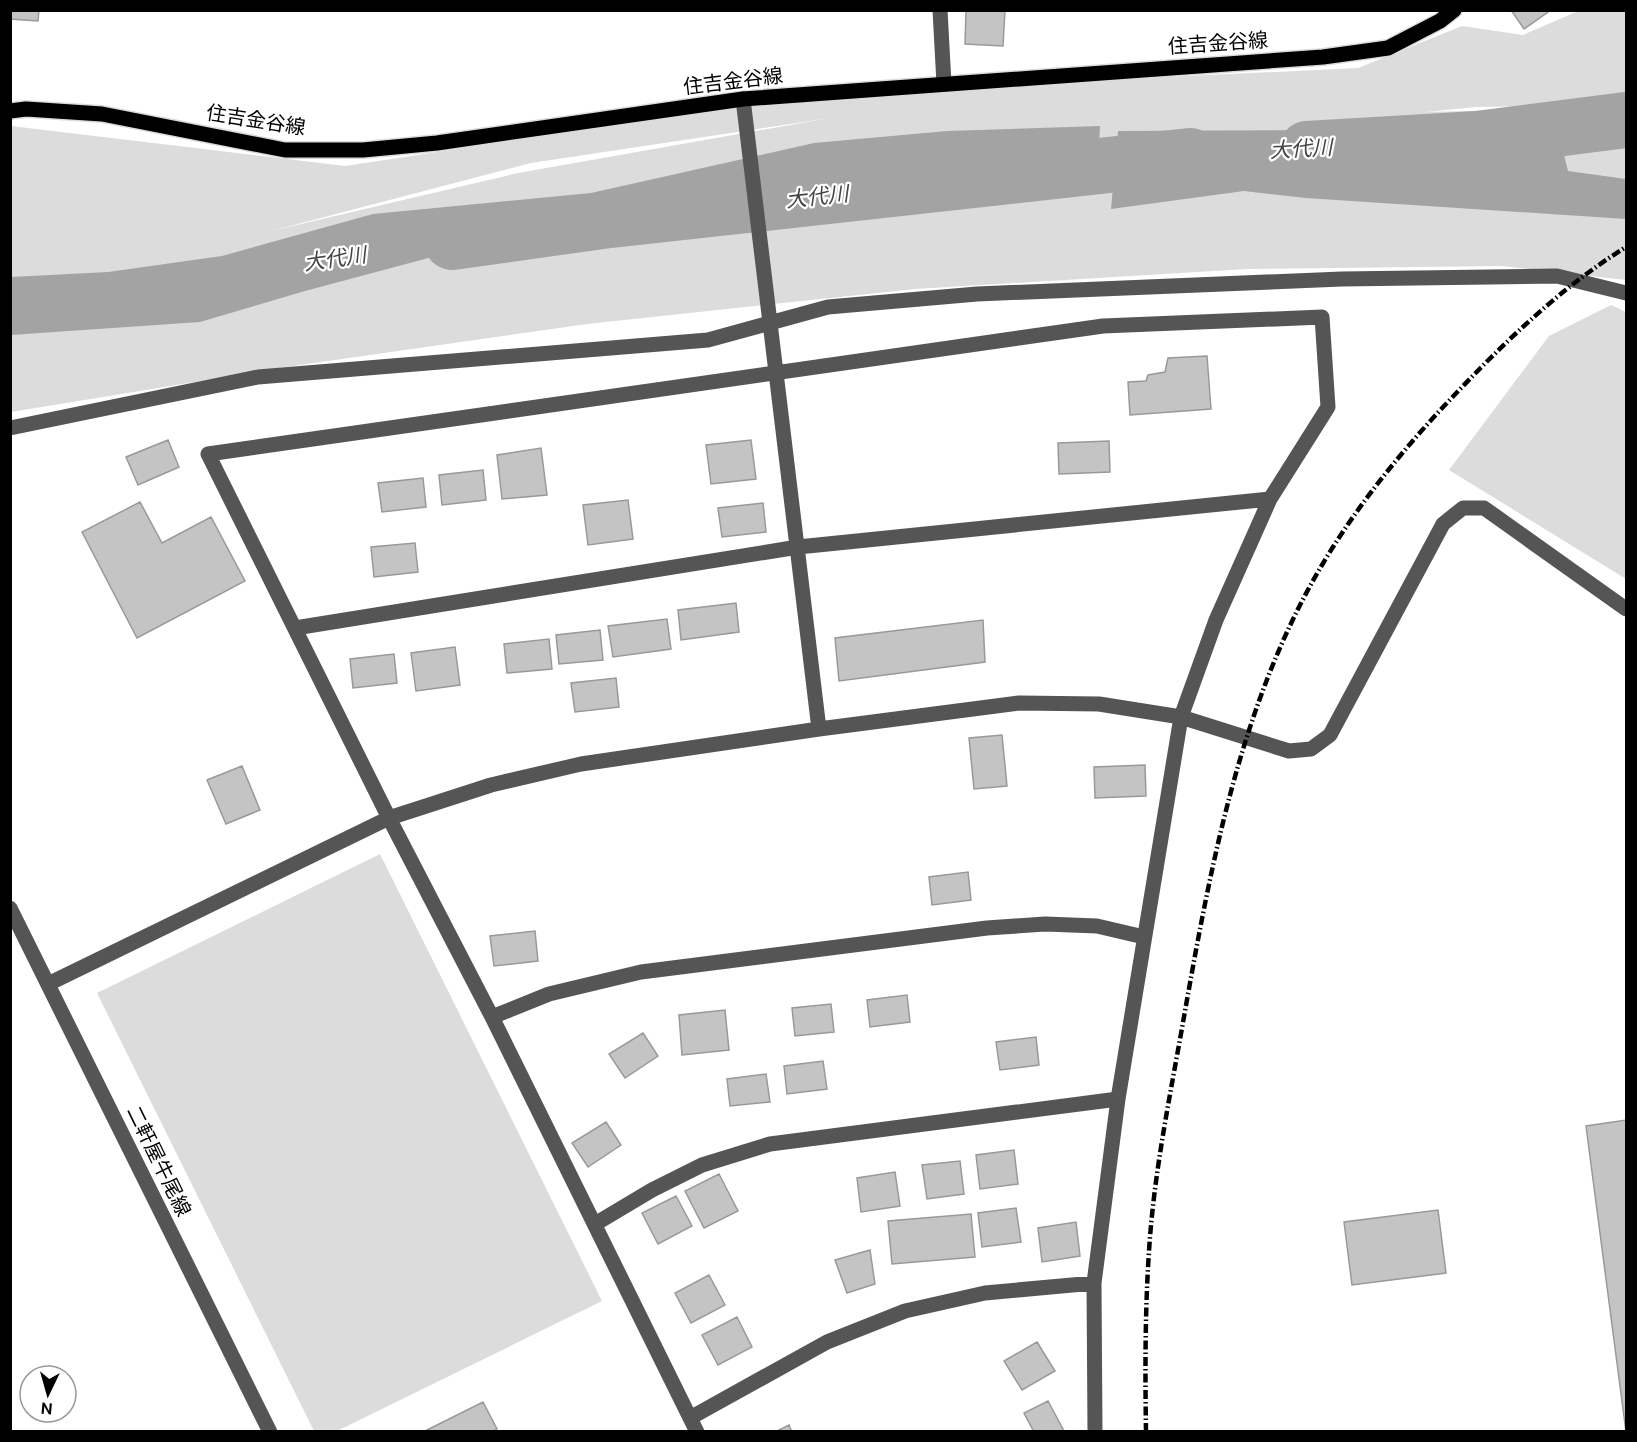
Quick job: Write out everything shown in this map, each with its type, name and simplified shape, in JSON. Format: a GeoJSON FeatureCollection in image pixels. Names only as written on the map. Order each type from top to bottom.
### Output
{"type":"FeatureCollection","features":[{"type":"Feature","properties":{"kind":"main road","name":"住吉金谷線"},"geometry":{"type":"LineString","coordinates":[[10,111],[26,109],[102,114],[285,150],[363,150],[437,143],[743,99],[1323,57],[1388,48],[1440,21],[1454,10]]}},
{"type":"Feature","properties":{"kind":"street"},"geometry":{"type":"LineString","coordinates":[[940,10],[944,84]]}},
{"type":"Feature","properties":{"kind":"street"},"geometry":{"type":"LineString","coordinates":[[743,99],[819,729]]}},
{"type":"Feature","properties":{"kind":"street"},"geometry":{"type":"LineString","coordinates":[[10,428],[258,377],[708,340],[828,307],[977,294],[1342,279],[1557,276],[1626,293]]}},
{"type":"Feature","properties":{"kind":"street"},"geometry":{"type":"LineString","coordinates":[[1094,1283],[985,1293],[905,1311],[827,1342],[694,1425],[492,1017],[389,818],[208,454],[1103,327],[1322,317],[1328,406],[1270,499],[1216,620],[1181,717],[1118,1099],[1094,1283],[1095,1431]]}},
{"type":"Feature","properties":{"kind":"street"},"geometry":{"type":"LineString","coordinates":[[295,628],[798,547],[1270,499]]}},
{"type":"Feature","properties":{"kind":"street"},"geometry":{"type":"LineString","coordinates":[[48,984],[389,818],[491,786],[582,764],[819,729],[1019,703],[1099,704],[1181,717],[1289,751],[1311,749],[1330,735],[1443,525],[1462,508],[1484,508],[1626,609]]}},
{"type":"Feature","properties":{"kind":"street","name":"二軒屋牛尾線"},"geometry":{"type":"LineString","coordinates":[[10,908],[270,1431]]}},
{"type":"Feature","properties":{"kind":"street"},"geometry":{"type":"LineString","coordinates":[[492,1017],[549,994],[641,972],[976,929],[1045,924],[1097,926],[1144,937]]}},
{"type":"Feature","properties":{"kind":"street"},"geometry":{"type":"LineString","coordinates":[[594,1224],[652,1190],[702,1165],[770,1144],[1118,1099]]}},
{"type":"Feature","properties":{"kind":"shaded area"},"geometry":{"type":"Polygon","coordinates":[[[1578,11],[1626,11],[1626,105],[1476,107],[1426,112],[1626,107],[1626,280],[1502,266],[1247,269],[915,289],[587,324],[286,367],[11,412],[11,126],[345,166],[827,93],[1358,68],[1462,26],[1523,35],[1578,11]],[[824,119],[531,163],[271,231],[518,173],[824,119]]]}},
{"type":"Feature","properties":{"kind":"shaded area"},"geometry":{"type":"Polygon","coordinates":[[[1611,305],[1626,312],[1626,579],[1449,470],[1549,336],[1611,305]]]}},
{"type":"Feature","properties":{"kind":"shaded area"},"geometry":{"type":"Polygon","coordinates":[[[380,854],[602,1301],[337,1431],[314,1431],[97,993],[380,854]]]}},
{"type":"Feature","properties":{"kind":"water"},"geometry":{"type":"Polygon","coordinates":[[[1100,126],[1097,186],[962,160],[865,166],[623,206],[305,291],[200,322],[11,335],[11,277],[108,272],[222,256],[373,214],[591,193],[814,143],[947,131],[1100,126]]]}},
{"type":"Feature","properties":{"kind":"water"},"geometry":{"type":"Polygon","coordinates":[[[1358,130],[1402,155],[1564,155],[1568,171],[1626,179],[1626,219],[1306,198],[1244,191],[1111,209],[1118,131],[1358,130]]]}},
{"type":"Feature","properties":{"kind":"building"},"geometry":{"type":"Polygon","coordinates":[[[10,10],[39,10],[38,21],[10,19],[10,10]]]}},
{"type":"Feature","properties":{"kind":"building"},"geometry":{"type":"Polygon","coordinates":[[[966,10],[1005,10],[1003,46],[965,44],[966,10]]]}},
{"type":"Feature","properties":{"kind":"building"},"geometry":{"type":"Polygon","coordinates":[[[1511,10],[1551,10],[1524,29],[1511,10]]]}},
{"type":"Feature","properties":{"kind":"building"},"geometry":{"type":"Polygon","coordinates":[[[1207,356],[1211,409],[1130,415],[1128,382],[1146,381],[1148,375],[1165,372],[1168,358],[1207,356]]]}},
{"type":"Feature","properties":{"kind":"building"},"geometry":{"type":"Polygon","coordinates":[[[168,440],[179,467],[138,485],[126,457],[168,440]]]}},
{"type":"Feature","properties":{"kind":"building"},"geometry":{"type":"Polygon","coordinates":[[[751,440],[756,479],[711,484],[706,445],[751,440]]]}},
{"type":"Feature","properties":{"kind":"building"},"geometry":{"type":"Polygon","coordinates":[[[1109,441],[1110,472],[1059,474],[1058,443],[1109,441]]]}},
{"type":"Feature","properties":{"kind":"building"},"geometry":{"type":"Polygon","coordinates":[[[541,448],[547,495],[502,499],[497,455],[541,448]]]}},
{"type":"Feature","properties":{"kind":"building"},"geometry":{"type":"Polygon","coordinates":[[[483,470],[486,500],[442,505],[439,475],[483,470]]]}},
{"type":"Feature","properties":{"kind":"building"},"geometry":{"type":"Polygon","coordinates":[[[423,478],[426,507],[382,512],[378,483],[423,478]]]}},
{"type":"Feature","properties":{"kind":"building"},"geometry":{"type":"Polygon","coordinates":[[[628,500],[633,539],[588,545],[583,505],[628,500]]]}},
{"type":"Feature","properties":{"kind":"building"},"geometry":{"type":"Polygon","coordinates":[[[140,502],[162,543],[211,517],[245,581],[137,638],[82,532],[140,502]]]}},
{"type":"Feature","properties":{"kind":"building"},"geometry":{"type":"Polygon","coordinates":[[[763,503],[766,532],[722,537],[718,508],[763,503]]]}},
{"type":"Feature","properties":{"kind":"building"},"geometry":{"type":"Polygon","coordinates":[[[415,543],[418,572],[374,577],[371,547],[415,543]]]}},
{"type":"Feature","properties":{"kind":"building"},"geometry":{"type":"Polygon","coordinates":[[[736,603],[739,632],[681,640],[678,610],[736,603]]]}},
{"type":"Feature","properties":{"kind":"building"},"geometry":{"type":"Polygon","coordinates":[[[667,619],[671,649],[613,657],[608,626],[667,619]]]}},
{"type":"Feature","properties":{"kind":"building"},"geometry":{"type":"Polygon","coordinates":[[[983,620],[985,662],[839,681],[835,638],[983,620]]]}},
{"type":"Feature","properties":{"kind":"building"},"geometry":{"type":"Polygon","coordinates":[[[600,630],[603,660],[559,664],[556,635],[600,630]]]}},
{"type":"Feature","properties":{"kind":"building"},"geometry":{"type":"Polygon","coordinates":[[[549,639],[552,669],[507,673],[504,644],[549,639]]]}},
{"type":"Feature","properties":{"kind":"building"},"geometry":{"type":"Polygon","coordinates":[[[455,647],[460,685],[416,691],[411,653],[455,647]]]}},
{"type":"Feature","properties":{"kind":"building"},"geometry":{"type":"Polygon","coordinates":[[[394,654],[397,683],[353,688],[350,659],[394,654]]]}},
{"type":"Feature","properties":{"kind":"building"},"geometry":{"type":"Polygon","coordinates":[[[616,678],[619,707],[575,712],[571,683],[616,678]]]}},
{"type":"Feature","properties":{"kind":"building"},"geometry":{"type":"Polygon","coordinates":[[[1002,735],[1007,786],[974,789],[969,738],[1002,735]]]}},
{"type":"Feature","properties":{"kind":"building"},"geometry":{"type":"Polygon","coordinates":[[[1145,765],[1146,796],[1095,798],[1094,767],[1145,765]]]}},
{"type":"Feature","properties":{"kind":"building"},"geometry":{"type":"Polygon","coordinates":[[[242,766],[260,810],[226,824],[207,780],[242,766]]]}},
{"type":"Feature","properties":{"kind":"building"},"geometry":{"type":"Polygon","coordinates":[[[968,872],[971,900],[932,905],[929,877],[968,872]]]}},
{"type":"Feature","properties":{"kind":"building"},"geometry":{"type":"Polygon","coordinates":[[[535,931],[538,961],[494,966],[490,936],[535,931]]]}},
{"type":"Feature","properties":{"kind":"building"},"geometry":{"type":"Polygon","coordinates":[[[907,995],[910,1022],[870,1027],[867,1000],[907,995]]]}},
{"type":"Feature","properties":{"kind":"building"},"geometry":{"type":"Polygon","coordinates":[[[831,1004],[834,1032],[795,1036],[792,1008],[831,1004]]]}},
{"type":"Feature","properties":{"kind":"building"},"geometry":{"type":"Polygon","coordinates":[[[725,1010],[729,1050],[682,1055],[679,1015],[725,1010]]]}},
{"type":"Feature","properties":{"kind":"building"},"geometry":{"type":"Polygon","coordinates":[[[643,1033],[658,1056],[625,1078],[609,1054],[643,1033]]]}},
{"type":"Feature","properties":{"kind":"building"},"geometry":{"type":"Polygon","coordinates":[[[1036,1037],[1039,1065],[1000,1070],[996,1042],[1036,1037]]]}},
{"type":"Feature","properties":{"kind":"building"},"geometry":{"type":"Polygon","coordinates":[[[823,1061],[827,1089],[787,1094],[784,1066],[823,1061]]]}},
{"type":"Feature","properties":{"kind":"building"},"geometry":{"type":"Polygon","coordinates":[[[766,1074],[770,1102],[730,1106],[727,1079],[766,1074]]]}},
{"type":"Feature","properties":{"kind":"building"},"geometry":{"type":"Polygon","coordinates":[[[1626,1120],[1626,1432],[1586,1126],[1626,1120]]]}},
{"type":"Feature","properties":{"kind":"building"},"geometry":{"type":"Polygon","coordinates":[[[606,1122],[621,1145],[588,1167],[572,1143],[606,1122]]]}},
{"type":"Feature","properties":{"kind":"building"},"geometry":{"type":"Polygon","coordinates":[[[1014,1150],[1018,1184],[980,1189],[976,1155],[1014,1150]]]}},
{"type":"Feature","properties":{"kind":"building"},"geometry":{"type":"Polygon","coordinates":[[[960,1161],[964,1194],[927,1199],[922,1165],[960,1161]]]}},
{"type":"Feature","properties":{"kind":"building"},"geometry":{"type":"Polygon","coordinates":[[[895,1172],[900,1206],[861,1212],[857,1178],[895,1172]]]}},
{"type":"Feature","properties":{"kind":"building"},"geometry":{"type":"Polygon","coordinates":[[[719,1174],[738,1211],[704,1228],[685,1191],[719,1174]]]}},
{"type":"Feature","properties":{"kind":"building"},"geometry":{"type":"Polygon","coordinates":[[[676,1196],[692,1226],[658,1244],[642,1213],[676,1196]]]}},
{"type":"Feature","properties":{"kind":"building"},"geometry":{"type":"Polygon","coordinates":[[[1016,1208],[1021,1242],[982,1247],[978,1213],[1016,1208]]]}},
{"type":"Feature","properties":{"kind":"building"},"geometry":{"type":"Polygon","coordinates":[[[1438,1210],[1446,1273],[1352,1285],[1344,1222],[1438,1210]]]}},
{"type":"Feature","properties":{"kind":"building"},"geometry":{"type":"Polygon","coordinates":[[[971,1214],[975,1257],[892,1264],[888,1221],[971,1214]]]}},
{"type":"Feature","properties":{"kind":"building"},"geometry":{"type":"Polygon","coordinates":[[[1076,1222],[1080,1256],[1042,1262],[1038,1228],[1076,1222]]]}},
{"type":"Feature","properties":{"kind":"building"},"geometry":{"type":"Polygon","coordinates":[[[870,1250],[875,1284],[847,1293],[835,1260],[870,1250]]]}},
{"type":"Feature","properties":{"kind":"building"},"geometry":{"type":"Polygon","coordinates":[[[709,1275],[725,1305],[691,1323],[675,1293],[709,1275]]]}},
{"type":"Feature","properties":{"kind":"building"},"geometry":{"type":"Polygon","coordinates":[[[737,1317],[752,1347],[718,1365],[702,1335],[737,1317]]]}},
{"type":"Feature","properties":{"kind":"building"},"geometry":{"type":"Polygon","coordinates":[[[1037,1342],[1055,1371],[1022,1390],[1004,1361],[1037,1342]]]}},
{"type":"Feature","properties":{"kind":"building"},"geometry":{"type":"Polygon","coordinates":[[[1048,1401],[1064,1431],[1034,1432],[1024,1413],[1048,1401]]]}},
{"type":"Feature","properties":{"kind":"building"},"geometry":{"type":"Polygon","coordinates":[[[483,1402],[497,1429],[491,1432],[423,1432],[483,1402]]]}},
{"type":"Feature","properties":{"kind":"building"},"geometry":{"type":"Polygon","coordinates":[[[789,1425],[792,1432],[775,1432],[789,1425]]]}},
{"type":"Feature","properties":{"kind":"waterway","name":"大代川"},"geometry":{"type":"LineString","coordinates":[[1307,149],[1477,139],[1626,120]]}},
{"type":"Feature","properties":{"kind":"waterway","name":"大代川"},"geometry":{"type":"LineString","coordinates":[[452,242],[602,221],[1190,156]]}},
{"type":"Feature","properties":{"kind":"railway"},"geometry":{"type":"LineString","coordinates":[[1146,1432],[1148,1261],[1156,1180],[1165,1124],[1195,954],[1219,839],[1251,725],[1271,670],[1294,617],[1322,565],[1353,517],[1406,449],[1463,386],[1520,329],[1582,277],[1626,247]]}}]}
